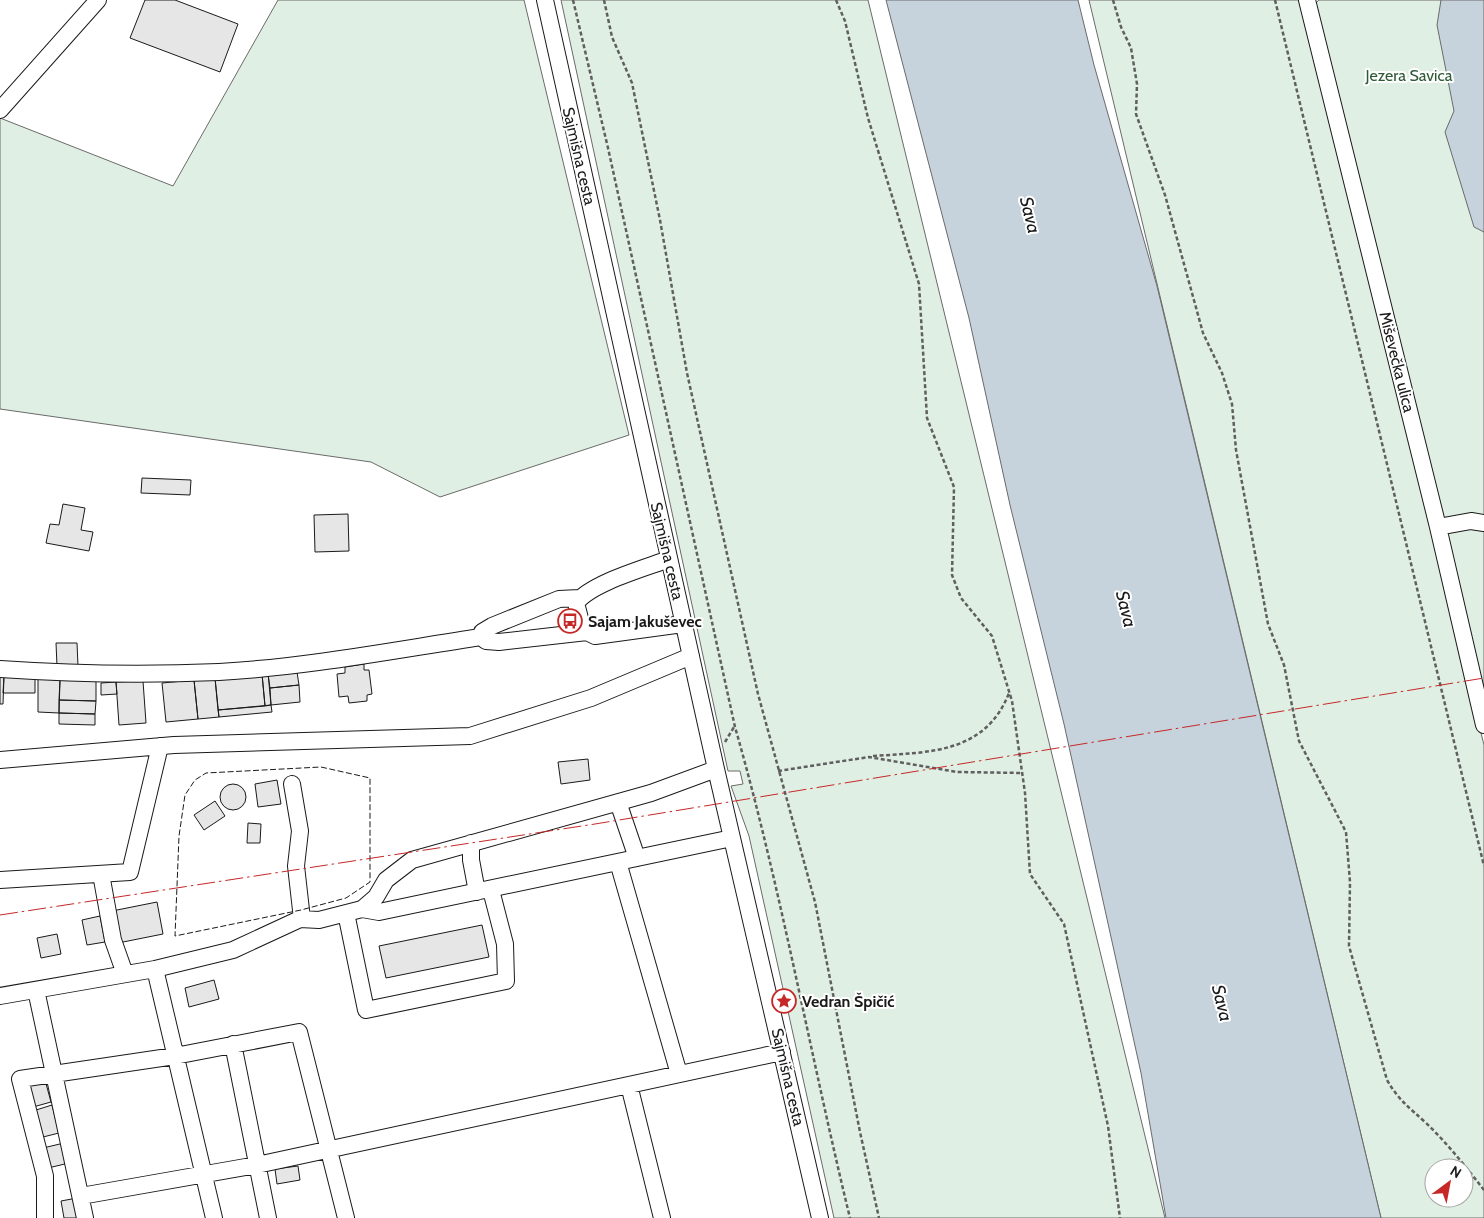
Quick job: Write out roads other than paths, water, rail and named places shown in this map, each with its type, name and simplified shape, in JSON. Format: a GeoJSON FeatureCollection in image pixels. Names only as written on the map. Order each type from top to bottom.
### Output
{"type":"FeatureCollection","features":[{"type":"Feature","properties":{"kind":"street"},"geometry":{"type":"LineString","coordinates":[[0,110],[98,0]]}},
{"type":"Feature","properties":{"kind":"street","name":"Sajmišna cesta"},"geometry":{"type":"LineString","coordinates":[[545,0],[683,624],[820,1218]]}},
{"type":"Feature","properties":{"kind":"street","name":"Miševečka ulica"},"geometry":{"type":"LineString","coordinates":[[1307,0],[1438,527],[1484,725]]}},
{"type":"Feature","properties":{"kind":"street"},"geometry":{"type":"LineString","coordinates":[[1438,527],[1471,521],[1484,523]]}},
{"type":"Feature","properties":{"kind":"street"},"geometry":{"type":"LineString","coordinates":[[669,560],[629,573],[582,594],[576,603],[583,630],[595,636],[683,624]]}},
{"type":"Feature","properties":{"kind":"street"},"geometry":{"type":"LineString","coordinates":[[481,637],[482,632],[492,626],[559,599],[579,598]]}},
{"type":"Feature","properties":{"kind":"street"},"geometry":{"type":"LineString","coordinates":[[0,669],[80,674],[220,672],[334,659],[481,637],[486,641],[499,642],[587,632]]}},
{"type":"Feature","properties":{"kind":"street"},"geometry":{"type":"LineString","coordinates":[[0,760],[160,746],[470,736],[591,698],[691,656]]}},
{"type":"Feature","properties":{"kind":"street"},"geometry":{"type":"LineString","coordinates":[[0,880],[130,872],[160,746]]}},
{"type":"Feature","properties":{"kind":"street"},"geometry":{"type":"LineString","coordinates":[[354,911],[376,897],[386,880],[412,860],[651,793],[716,769]]}},
{"type":"Feature","properties":{"kind":"street"},"geometry":{"type":"LineString","coordinates":[[292,784],[300,831],[296,866],[302,919]]}},
{"type":"Feature","properties":{"kind":"street"},"geometry":{"type":"LineString","coordinates":[[618,802],[637,858]]}},
{"type":"Feature","properties":{"kind":"street"},"geometry":{"type":"LineString","coordinates":[[0,996],[155,969],[233,950],[302,919],[319,920],[354,911],[379,912],[732,838]]}},
{"type":"Feature","properties":{"kind":"street"},"geometry":{"type":"LineString","coordinates":[[354,911],[366,1010],[506,982],[505,944],[471,860],[472,843]]}},
{"type":"Feature","properties":{"kind":"street"},"geometry":{"type":"LineString","coordinates":[[618,862],[679,1074]]}},
{"type":"Feature","properties":{"kind":"street"},"geometry":{"type":"LineString","coordinates":[[101,874],[113,940],[126,974]]}},
{"type":"Feature","properties":{"kind":"street"},"geometry":{"type":"LineString","coordinates":[[155,969],[214,1218]]}},
{"type":"Feature","properties":{"kind":"street"},"geometry":{"type":"LineString","coordinates":[[36,990],[85,1218]]}},
{"type":"Feature","properties":{"kind":"street"},"geometry":{"type":"LineString","coordinates":[[45,1218],[44,1176],[20,1079],[176,1056],[299,1032],[346,1218]]}},
{"type":"Feature","properties":{"kind":"street"},"geometry":{"type":"LineString","coordinates":[[233,1044],[268,1218]]}},
{"type":"Feature","properties":{"kind":"street"},"geometry":{"type":"LineString","coordinates":[[80,1196],[257,1166],[782,1052]]}},
{"type":"Feature","properties":{"kind":"street"},"geometry":{"type":"LineString","coordinates":[[629,1085],[662,1218]]}},
{"type":"Feature","properties":{"kind":"water","name":"Sava"},"geometry":{"type":"Polygon","coordinates":[[[886,0],[1078,0],[1094,65],[1157,286],[1381,1218],[1166,1218],[1141,1073],[1064,724],[1010,505],[969,318],[886,0]]]}},
{"type":"Feature","properties":{"kind":"water"},"geometry":{"type":"Polygon","coordinates":[[[1441,0],[1484,0],[1484,232],[1474,227],[1445,132],[1454,111],[1437,25],[1441,0]]]}},
{"type":"Feature","properties":{"kind":"place","name":"Sajam Jakuševec"},"geometry":{"type":"Point","coordinates":[570,621]}},
{"type":"Feature","properties":{"kind":"place","name":"Vedran Špičić"},"geometry":{"type":"Point","coordinates":[784,1001]}},
{"type":"Feature","properties":{"kind":"park label","name":"Jezera Savica"},"geometry":{"type":"Point","coordinates":[1409,75]}}]}
